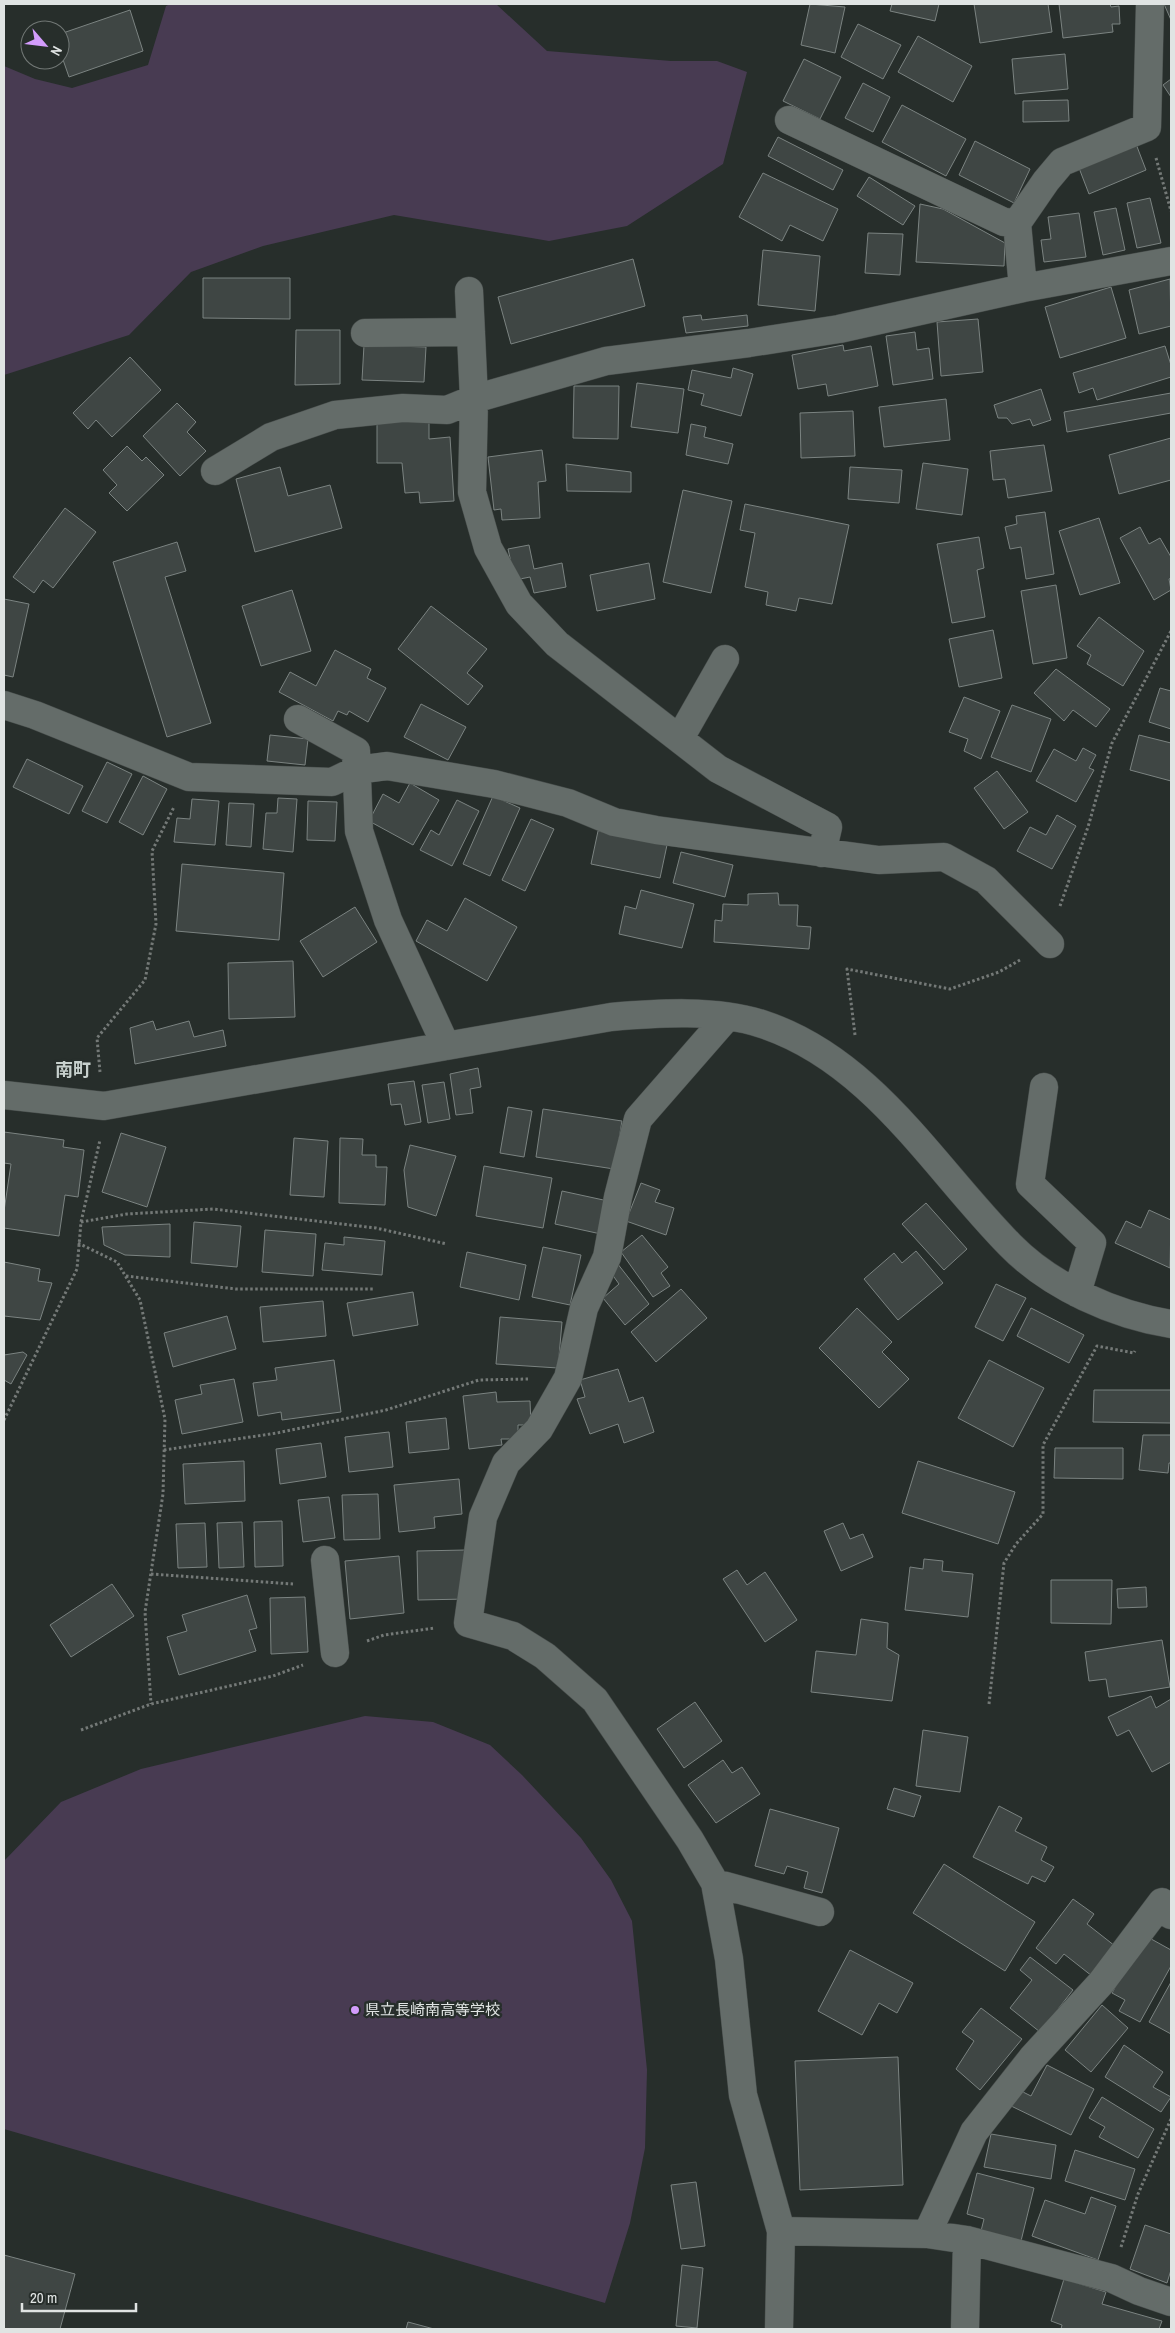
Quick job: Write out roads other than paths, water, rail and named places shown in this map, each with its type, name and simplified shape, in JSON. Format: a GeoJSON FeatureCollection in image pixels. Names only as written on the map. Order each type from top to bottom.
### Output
{"type":"FeatureCollection","features":[{"type":"Feature","properties":{"kind":"street"},"geometry":{"type":"LineString","coordinates":[[1023,288],[1017,223],[1046,181],[1062,162],[1148,127],[1150,4]]}},
{"type":"Feature","properties":{"kind":"street"},"geometry":{"type":"LineString","coordinates":[[789,120],[1004,222],[1017,223]]}},
{"type":"Feature","properties":{"kind":"street"},"geometry":{"type":"LineString","coordinates":[[215,471],[271,437],[335,415],[403,408],[447,410],[474,399],[606,360],[749,343],[839,329],[1023,288],[1171,262]]}},
{"type":"Feature","properties":{"kind":"street"},"geometry":{"type":"LineString","coordinates":[[469,292],[474,399],[472,492],[488,548],[518,604],[557,644],[718,769],[828,827],[822,853]]}},
{"type":"Feature","properties":{"kind":"street"},"geometry":{"type":"LineString","coordinates":[[365,333],[471,332]]}},
{"type":"Feature","properties":{"kind":"street"},"geometry":{"type":"LineString","coordinates":[[680,738],[724,659]]}},
{"type":"Feature","properties":{"kind":"street"},"geometry":{"type":"LineString","coordinates":[[4,705],[35,715],[189,776],[332,782],[357,770],[387,766],[494,784],[568,803],[614,822],[656,830],[879,860],[944,857],[986,880],[1050,944]]}},
{"type":"Feature","properties":{"kind":"street"},"geometry":{"type":"LineString","coordinates":[[298,719],[356,751],[359,831],[388,920],[446,1046]]}},
{"type":"Feature","properties":{"kind":"street"},"geometry":{"type":"LineString","coordinates":[[4,1095],[104,1106],[611,1017],[663,1013],[727,1018],[762,1024],[815,1049],[860,1080],[902,1122],[1012,1247],[1040,1269],[1077,1293],[1113,1310],[1161,1323]]}},
{"type":"Feature","properties":{"kind":"street"},"geometry":{"type":"LineString","coordinates":[[727,1018],[638,1119],[618,1197],[607,1257],[584,1308],[568,1378],[539,1429],[506,1462],[483,1517],[468,1623],[513,1636],[545,1656],[595,1700],[685,1832],[715,1883],[729,1959],[743,2095],[781,2231],[779,2329]]}},
{"type":"Feature","properties":{"kind":"street"},"geometry":{"type":"LineString","coordinates":[[1044,1087],[1030,1184],[1092,1244],[1077,1293]]}},
{"type":"Feature","properties":{"kind":"street"},"geometry":{"type":"LineString","coordinates":[[326,1573],[335,1653]]}},
{"type":"Feature","properties":{"kind":"street"},"geometry":{"type":"LineString","coordinates":[[715,1883],[820,1912]]}},
{"type":"Feature","properties":{"kind":"street"},"geometry":{"type":"LineString","coordinates":[[927,2234],[974,2132],[1033,2057],[1102,1983],[1162,1902],[1171,1915]]}},
{"type":"Feature","properties":{"kind":"street"},"geometry":{"type":"LineString","coordinates":[[781,2231],[927,2234],[968,2240],[1111,2278],[1139,2291],[1171,2302]]}},
{"type":"Feature","properties":{"kind":"street"},"geometry":{"type":"LineString","coordinates":[[965,2329],[968,2240]]}},
{"type":"Feature","properties":{"kind":"place","name":"県立長崎南高等学校"},"geometry":{"type":"Point","coordinates":[355,2010]}},
{"type":"Feature","properties":{"kind":"district","name":"南町"},"geometry":{"type":"Point","coordinates":[73,1070]}}]}
